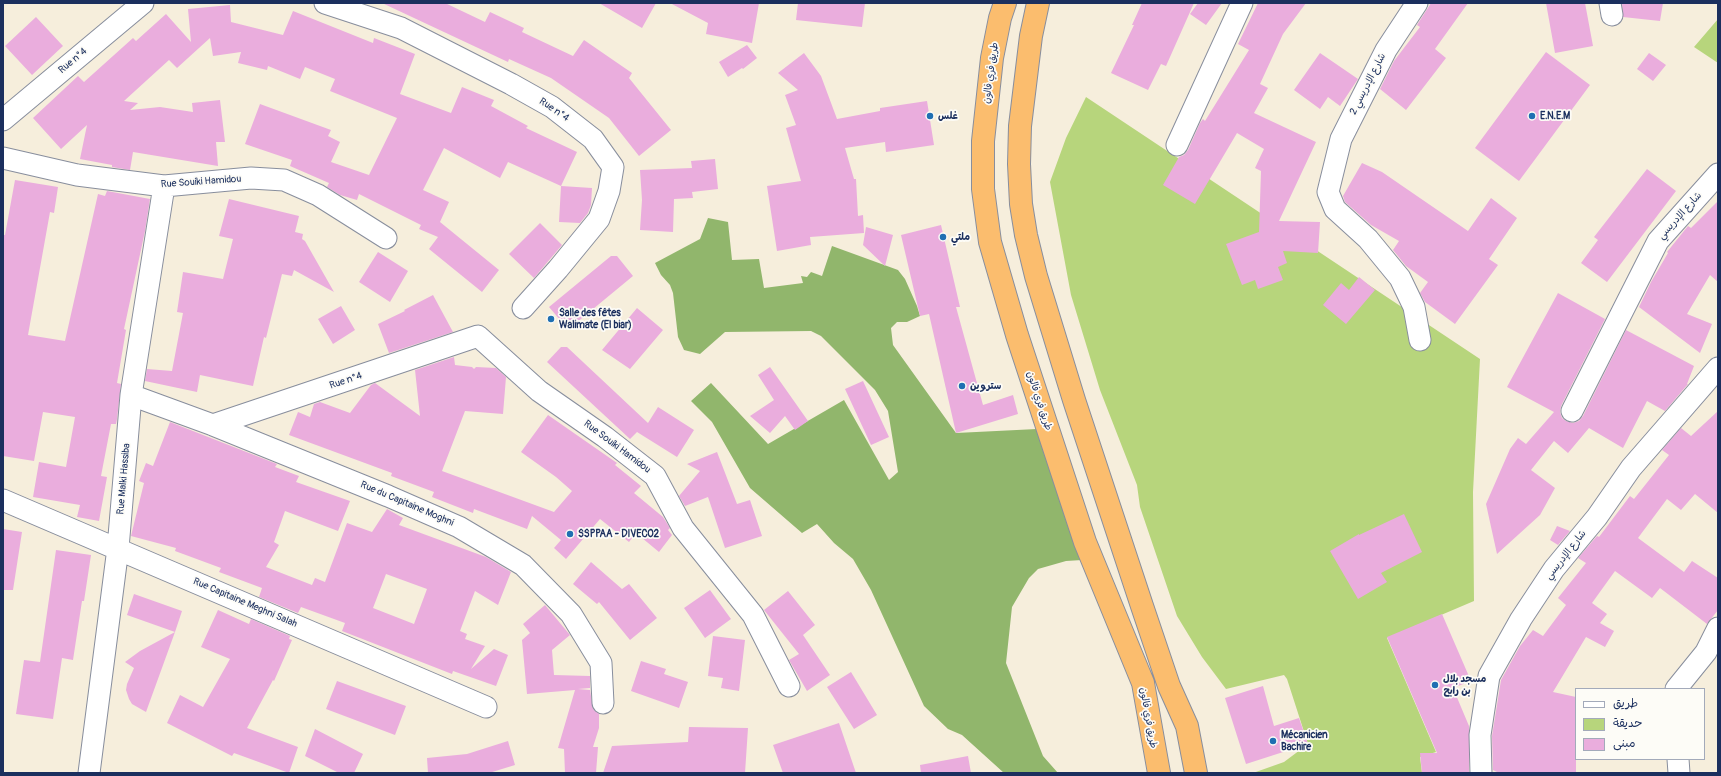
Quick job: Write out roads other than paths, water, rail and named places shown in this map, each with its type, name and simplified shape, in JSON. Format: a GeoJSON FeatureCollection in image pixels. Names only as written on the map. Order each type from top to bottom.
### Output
{"type":"FeatureCollection","features":[{"type":"Feature","properties":{"kind":"highway"},"geometry":{"type":"LineString","coordinates":[[1038,3],[1030,44],[1020,126],[1019,164],[1021,204],[1026,235],[1036,276],[1079,415],[1169,686],[1187,726],[1196,773]]}},
{"type":"Feature","properties":{"kind":"highway","name":"طريق فري فالون"},"geometry":{"type":"LineString","coordinates":[[1001,8],[992,58],[983,141],[983,189],[990,242],[1017,335],[1085,542],[1143,683],[1158,773]]}},
{"type":"Feature","properties":{"kind":"street","name":"Rue n°4"},"geometry":{"type":"LineString","coordinates":[[325,3],[401,28],[545,103],[593,139],[613,167],[609,191],[599,219],[558,269],[523,308]]}},
{"type":"Feature","properties":{"kind":"street"},"geometry":{"type":"LineString","coordinates":[[1177,145],[1242,3]]}},
{"type":"Feature","properties":{"kind":"street","name":"شارع الإدريسي 2"},"geometry":{"type":"LineString","coordinates":[[1417,3],[1386,50],[1344,132],[1332,171],[1328,192],[1335,209],[1368,239],[1400,278],[1414,307],[1420,340]]}},
{"type":"Feature","properties":{"kind":"street","name":"Rue n°4"},"geometry":{"type":"LineString","coordinates":[[3,120],[135,6]]}},
{"type":"Feature","properties":{"kind":"street","name":"Rue Souiki Hamidou"},"geometry":{"type":"LineString","coordinates":[[3,158],[77,175],[164,186],[251,178],[284,180],[318,195],[386,238]]}},
{"type":"Feature","properties":{"kind":"street","name":"شارع الإدريسي"},"geometry":{"type":"LineString","coordinates":[[1572,411],[1658,241],[1718,174]]}},
{"type":"Feature","properties":{"kind":"street","name":"Rue Malki Hassiba"},"geometry":{"type":"LineString","coordinates":[[89,773],[118,548],[131,395],[164,186]]}},
{"type":"Feature","properties":{"kind":"street","name":"Rue n°4"},"geometry":{"type":"LineString","coordinates":[[213,425],[478,336]]}},
{"type":"Feature","properties":{"kind":"street","name":"Rue Souiki Hamidou"},"geometry":{"type":"LineString","coordinates":[[478,336],[539,391],[605,437],[655,476],[683,528],[753,615],[789,686]]}},
{"type":"Feature","properties":{"kind":"street","name":"شارع الإدريسي"},"geometry":{"type":"LineString","coordinates":[[1481,773],[1480,735],[1489,676],[1520,619],[1554,569],[1597,517],[1631,468],[1718,368]]}},
{"type":"Feature","properties":{"kind":"street","name":"Rue du Capitaine Moghni"},"geometry":{"type":"LineString","coordinates":[[131,395],[213,425],[388,496],[459,527],[523,564],[571,614],[601,663],[604,702]]}},
{"type":"Feature","properties":{"kind":"street","name":"Rue Capitaine Meghni Salah"},"geometry":{"type":"LineString","coordinates":[[3,500],[486,707]]}},
{"type":"Feature","properties":{"kind":"street"},"geometry":{"type":"LineString","coordinates":[[1677,688],[1706,652],[1718,628]]}},
{"type":"Feature","properties":{"kind":"street"},"geometry":{"type":"LineString","coordinates":[[1678,760],[1679,773]]}},
{"type":"Feature","properties":{"kind":"place","name":"غلس"},"geometry":{"type":"Point","coordinates":[930,116]}},
{"type":"Feature","properties":{"kind":"place","name":"E.N.E.M"},"geometry":{"type":"Point","coordinates":[1532,116]}},
{"type":"Feature","properties":{"kind":"place","name":"ملتي"},"geometry":{"type":"Point","coordinates":[943,237]}},
{"type":"Feature","properties":{"kind":"place","name":"Salle des fêtes Walimate (El biar)"},"geometry":{"type":"Point","coordinates":[551,319]}},
{"type":"Feature","properties":{"kind":"place","name":"ستروين"},"geometry":{"type":"Point","coordinates":[962,386]}},
{"type":"Feature","properties":{"kind":"place","name":"SSPPAA - DIVECO2"},"geometry":{"type":"Point","coordinates":[570,534]}},
{"type":"Feature","properties":{"kind":"place","name":"مسجد بلال بن رابح"},"geometry":{"type":"Point","coordinates":[1435,685]}},
{"type":"Feature","properties":{"kind":"place","name":"Mécanicien Bachire"},"geometry":{"type":"Point","coordinates":[1273,741]}}]}
